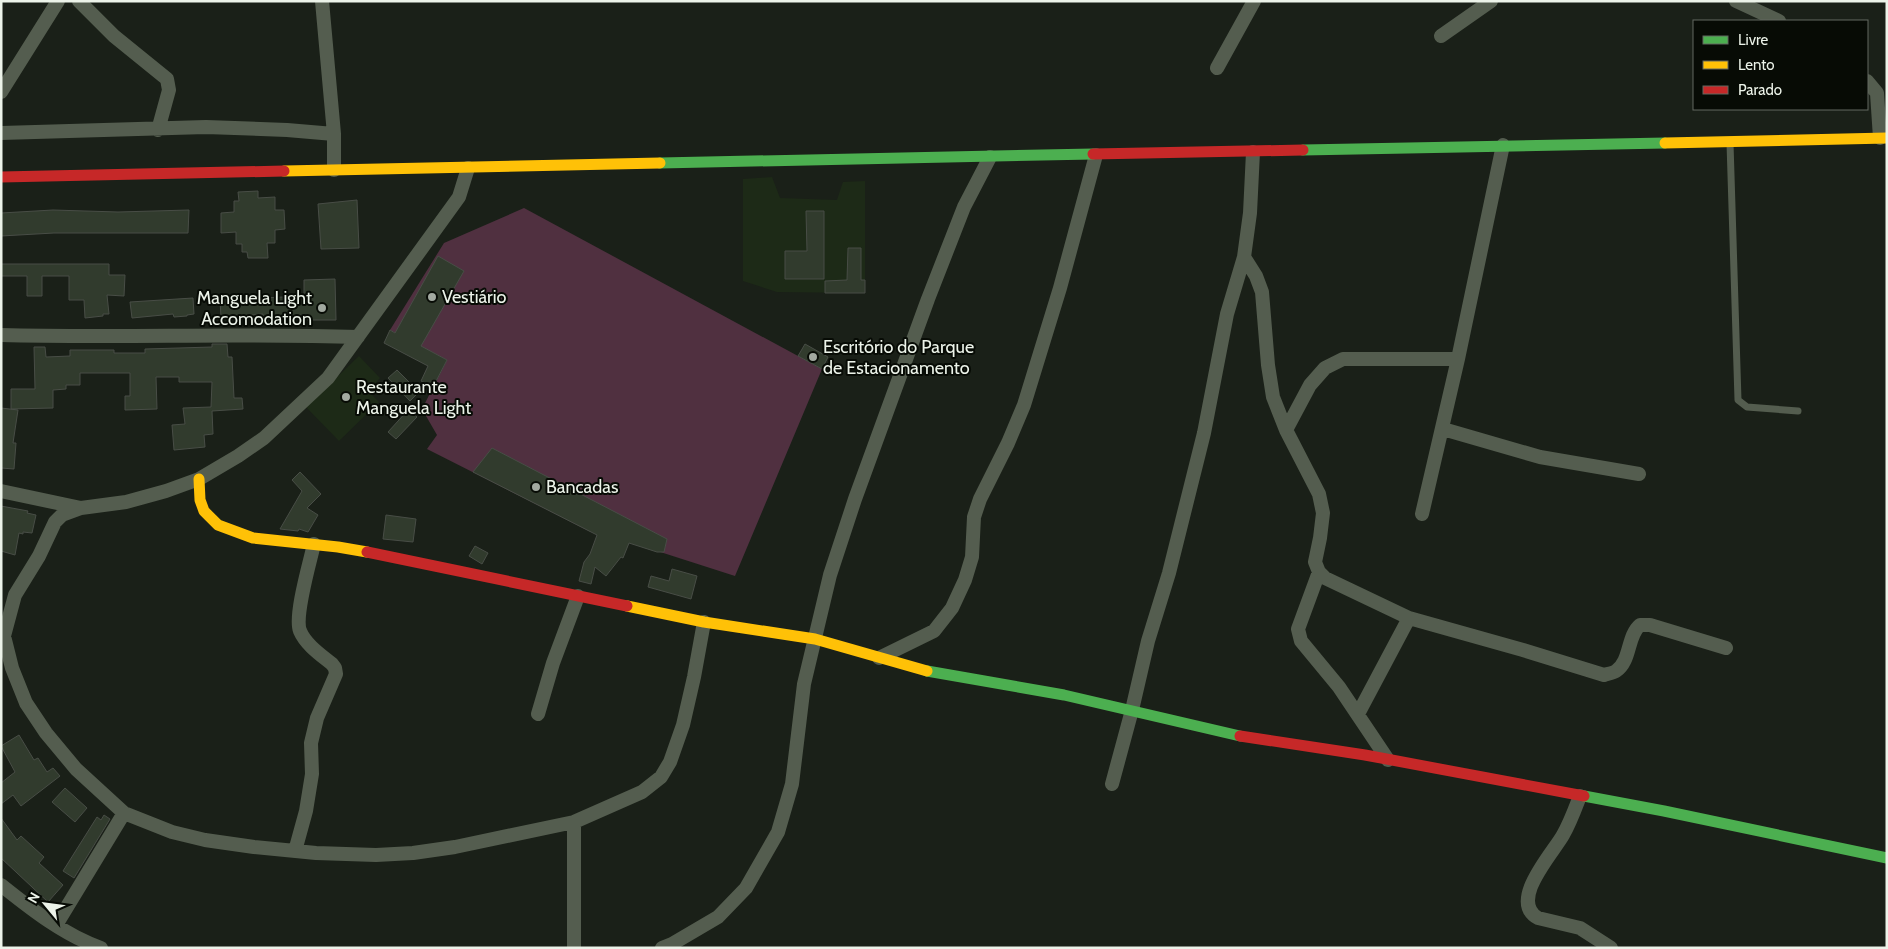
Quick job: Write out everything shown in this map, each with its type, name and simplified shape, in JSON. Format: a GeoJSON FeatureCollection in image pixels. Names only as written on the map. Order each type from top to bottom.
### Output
{"type":"FeatureCollection","features":[{"type":"Feature","properties":{"kind":"main road"},"geometry":{"type":"LineString","coordinates":[[1,178],[1883,138]]}},
{"type":"Feature","properties":{"kind":"main road"},"geometry":{"type":"LineString","coordinates":[[199,479],[200,500],[204,512],[218,525],[253,538],[338,547],[410,560],[704,622],[815,640],[928,671],[1064,695],[1246,737],[1292,743],[1672,812],[1887,858]]}},
{"type":"Feature","properties":{"kind":"street"},"geometry":{"type":"LineString","coordinates":[[1,92],[58,1]]}},
{"type":"Feature","properties":{"kind":"street"},"geometry":{"type":"LineString","coordinates":[[79,1],[114,36],[167,80],[169,90],[158,130]]}},
{"type":"Feature","properties":{"kind":"street"},"geometry":{"type":"LineString","coordinates":[[322,1],[334,134],[334,170]]}},
{"type":"Feature","properties":{"kind":"street"},"geometry":{"type":"LineString","coordinates":[[1217,68],[1254,1]]}},
{"type":"Feature","properties":{"kind":"street"},"geometry":{"type":"LineString","coordinates":[[1441,36],[1491,1]]}},
{"type":"Feature","properties":{"kind":"street"},"geometry":{"type":"LineString","coordinates":[[1736,1],[1777,20]]}},
{"type":"Feature","properties":{"kind":"street"},"geometry":{"type":"LineString","coordinates":[[1868,82],[1877,93],[1883,138]]}},
{"type":"Feature","properties":{"kind":"street"},"geometry":{"type":"LineString","coordinates":[[1,133],[158,130],[206,127],[334,134]]}},
{"type":"Feature","properties":{"kind":"street"},"geometry":{"type":"LineString","coordinates":[[1422,514],[1443,429],[1503,146]]}},
{"type":"Feature","properties":{"kind":"street"},"geometry":{"type":"LineString","coordinates":[[1112,784],[1148,641],[1169,573],[1204,433],[1227,314],[1244,257],[1250,213],[1253,152]]}},
{"type":"Feature","properties":{"kind":"street"},"geometry":{"type":"LineString","coordinates":[[878,658],[934,631],[952,608],[965,580],[972,557],[974,516],[980,499],[1008,443],[1024,405],[1060,288],[1096,155]]}},
{"type":"Feature","properties":{"kind":"street"},"geometry":{"type":"LineString","coordinates":[[662,948],[718,917],[746,888],[778,832],[792,784],[804,684],[830,575],[855,499],[964,207],[990,157]]}},
{"type":"Feature","properties":{"kind":"street"},"geometry":{"type":"LineString","coordinates":[[468,168],[459,197],[328,378],[264,438],[199,479],[158,494],[126,502],[82,508],[62,515],[55,522],[39,556],[15,595],[4,636],[3,644],[26,703],[46,733],[76,769],[124,813],[172,832],[205,840],[295,850],[376,854],[413,853],[455,847],[574,822],[642,792],[661,778],[670,762],[683,724],[704,622]]}},
{"type":"Feature","properties":{"kind":"street"},"geometry":{"type":"LineString","coordinates":[[1244,257],[1256,276],[1262,292],[1266,346],[1273,397],[1286,430],[1319,494],[1323,514],[1315,562],[1319,572],[1325,578],[1409,618],[1604,675],[1616,671],[1623,663],[1634,630],[1640,624],[1650,625],[1726,648]]}},
{"type":"Feature","properties":{"kind":"street"},"geometry":{"type":"LineString","coordinates":[[1,335],[137,337],[302,335],[358,337]]}},
{"type":"Feature","properties":{"kind":"street"},"geometry":{"type":"LineString","coordinates":[[1286,430],[1310,386],[1325,368],[1343,359],[1458,359]]}},
{"type":"Feature","properties":{"kind":"street"},"geometry":{"type":"LineString","coordinates":[[1443,429],[1540,457],[1639,474]]}},
{"type":"Feature","properties":{"kind":"street"},"geometry":{"type":"LineString","coordinates":[[1,491],[82,508]]}},
{"type":"Feature","properties":{"kind":"street"},"geometry":{"type":"LineString","coordinates":[[295,850],[306,811],[312,774],[311,743],[316,718],[336,674],[332,664],[308,643],[300,631],[298,616],[314,544]]}},
{"type":"Feature","properties":{"kind":"street"},"geometry":{"type":"LineString","coordinates":[[1319,572],[1298,629],[1300,641],[1339,687],[1388,760]]}},
{"type":"Feature","properties":{"kind":"street"},"geometry":{"type":"LineString","coordinates":[[538,714],[553,663],[578,596]]}},
{"type":"Feature","properties":{"kind":"street"},"geometry":{"type":"LineString","coordinates":[[1358,714],[1409,618]]}},
{"type":"Feature","properties":{"kind":"street"},"geometry":{"type":"LineString","coordinates":[[1580,796],[1564,834],[1536,874],[1530,890],[1528,908],[1538,918],[1580,928],[1611,948]]}},
{"type":"Feature","properties":{"kind":"street"},"geometry":{"type":"LineString","coordinates":[[56,925],[124,813]]}},
{"type":"Feature","properties":{"kind":"street"},"geometry":{"type":"LineString","coordinates":[[574,822],[574,948]]}},
{"type":"Feature","properties":{"kind":"street"},"geometry":{"type":"LineString","coordinates":[[1,885],[26,906],[56,925],[101,948]]}},
{"type":"Feature","properties":{"kind":"lane"},"geometry":{"type":"LineString","coordinates":[[1730,141],[1738,400],[1747,407],[1798,411]]}},
{"type":"Feature","properties":{"kind":"shaded area"},"geometry":{"type":"Polygon","coordinates":[[[772,177],[780,198],[837,200],[843,182],[865,181],[865,293],[777,292],[743,281],[743,179],[772,177]]]}},
{"type":"Feature","properties":{"kind":"shaded area"},"geometry":{"type":"Polygon","coordinates":[[[524,208],[822,369],[735,576],[598,532],[591,532],[427,449],[437,435],[422,409],[447,360],[390,330],[444,243],[524,208]]]}},
{"type":"Feature","properties":{"kind":"shaded area"},"geometry":{"type":"Polygon","coordinates":[[[359,356],[380,378],[368,391],[379,402],[339,441],[306,407],[359,356]]]}},
{"type":"Feature","properties":{"kind":"building"},"geometry":{"type":"Polygon","coordinates":[[[258,191],[258,198],[275,197],[275,210],[284,210],[285,229],[275,230],[275,243],[267,243],[268,258],[248,258],[247,252],[242,252],[242,244],[236,244],[236,232],[221,233],[221,213],[234,212],[234,201],[239,201],[238,192],[258,191]]]}},
{"type":"Feature","properties":{"kind":"building"},"geometry":{"type":"Polygon","coordinates":[[[357,200],[359,248],[321,249],[318,204],[357,200]]]}},
{"type":"Feature","properties":{"kind":"building"},"geometry":{"type":"Polygon","coordinates":[[[53,210],[118,212],[189,210],[188,233],[54,233],[1,236],[1,213],[53,210]]]}},
{"type":"Feature","properties":{"kind":"building"},"geometry":{"type":"Polygon","coordinates":[[[806,211],[824,211],[824,279],[785,279],[785,251],[807,251],[806,211]]]}},
{"type":"Feature","properties":{"kind":"building"},"geometry":{"type":"Polygon","coordinates":[[[848,248],[861,248],[861,280],[865,280],[865,293],[825,293],[825,281],[847,280],[848,248]]]}},
{"type":"Feature","properties":{"kind":"building","name":"Vestiário"},"geometry":{"type":"Polygon","coordinates":[[[438,256],[464,271],[421,346],[447,360],[433,387],[421,381],[428,366],[384,343],[390,330],[395,333],[438,256]]]}},
{"type":"Feature","properties":{"kind":"building"},"geometry":{"type":"Polygon","coordinates":[[[1,264],[109,264],[109,275],[125,275],[124,296],[107,295],[109,314],[85,318],[84,300],[69,300],[69,276],[42,276],[42,296],[27,296],[27,276],[1,276],[1,264]]]}},
{"type":"Feature","properties":{"kind":"building"},"geometry":{"type":"Polygon","coordinates":[[[335,279],[336,320],[307,320],[307,315],[263,317],[263,314],[221,318],[220,300],[304,296],[304,280],[335,279]]]}},
{"type":"Feature","properties":{"kind":"building"},"geometry":{"type":"Polygon","coordinates":[[[193,298],[194,314],[174,317],[173,314],[132,318],[130,302],[193,298]]]}},
{"type":"Feature","properties":{"kind":"building"},"geometry":{"type":"Polygon","coordinates":[[[212,344],[227,344],[228,357],[232,357],[234,398],[242,398],[243,409],[212,411],[213,434],[204,435],[205,447],[174,450],[172,425],[185,424],[183,408],[211,407],[212,382],[179,382],[179,377],[156,377],[157,409],[125,410],[125,396],[130,396],[130,373],[80,373],[80,385],[66,385],[66,389],[53,390],[53,408],[11,409],[11,389],[35,389],[34,347],[45,347],[46,357],[70,356],[70,350],[114,350],[114,353],[145,353],[145,349],[212,347],[212,344]]]}},
{"type":"Feature","properties":{"kind":"building","name":"Escritório do Parque de Estacionamento"},"geometry":{"type":"Polygon","coordinates":[[[805,344],[828,357],[822,369],[798,356],[805,344]]]}},
{"type":"Feature","properties":{"kind":"building"},"geometry":{"type":"Polygon","coordinates":[[[397,370],[419,392],[410,401],[388,378],[397,370]]]}},
{"type":"Feature","properties":{"kind":"building"},"geometry":{"type":"Polygon","coordinates":[[[1,408],[18,410],[13,443],[16,443],[14,469],[1,468],[1,408]]]}},
{"type":"Feature","properties":{"kind":"building"},"geometry":{"type":"Polygon","coordinates":[[[409,409],[417,417],[396,439],[388,432],[409,409]]]}},
{"type":"Feature","properties":{"kind":"building","name":"Bancadas"},"geometry":{"type":"Polygon","coordinates":[[[492,448],[667,539],[664,552],[657,552],[629,543],[623,558],[621,557],[606,576],[595,567],[591,584],[579,581],[584,562],[590,554],[597,535],[473,472],[492,448]]]}},
{"type":"Feature","properties":{"kind":"building"},"geometry":{"type":"Polygon","coordinates":[[[300,472],[321,494],[307,508],[318,515],[308,532],[299,529],[298,531],[280,529],[302,491],[292,480],[300,472]]]}},
{"type":"Feature","properties":{"kind":"building"},"geometry":{"type":"Polygon","coordinates":[[[1,506],[28,511],[27,513],[36,515],[32,533],[19,533],[15,555],[1,551],[1,506]]]}},
{"type":"Feature","properties":{"kind":"building"},"geometry":{"type":"Polygon","coordinates":[[[386,515],[416,519],[413,542],[383,539],[386,515]]]}},
{"type":"Feature","properties":{"kind":"building"},"geometry":{"type":"Polygon","coordinates":[[[475,546],[488,553],[482,564],[469,556],[475,546]]]}},
{"type":"Feature","properties":{"kind":"building"},"geometry":{"type":"Polygon","coordinates":[[[672,569],[697,576],[691,599],[648,587],[651,576],[669,581],[672,569]]]}},
{"type":"Feature","properties":{"kind":"building"},"geometry":{"type":"Polygon","coordinates":[[[19,735],[34,760],[38,758],[47,772],[53,768],[60,776],[21,806],[13,795],[1,804],[1,783],[15,772],[1,746],[19,735]]]}},
{"type":"Feature","properties":{"kind":"building"},"geometry":{"type":"Polygon","coordinates":[[[65,788],[87,808],[75,822],[52,802],[65,788]]]}},
{"type":"Feature","properties":{"kind":"building"},"geometry":{"type":"Polygon","coordinates":[[[104,815],[110,819],[74,878],[63,871],[97,817],[101,820],[104,815]]]}},
{"type":"Feature","properties":{"kind":"building"},"geometry":{"type":"Polygon","coordinates":[[[1,818],[17,840],[21,836],[44,857],[39,863],[63,885],[48,902],[1,858],[1,818]]]}},
{"type":"Feature","properties":{"kind":"traffic: fast"},"geometry":{"type":"LineString","coordinates":[[1303,150],[1665,143]]}},
{"type":"Feature","properties":{"kind":"traffic: fast"},"geometry":{"type":"LineString","coordinates":[[660,163],[1093,154]]}},
{"type":"Feature","properties":{"kind":"traffic: fast"},"geometry":{"type":"LineString","coordinates":[[927,671],[1064,695],[1240,736]]}},
{"type":"Feature","properties":{"kind":"traffic: fast"},"geometry":{"type":"LineString","coordinates":[[1584,796],[1887,858]]}},
{"type":"Feature","properties":{"kind":"traffic: slow"},"geometry":{"type":"LineString","coordinates":[[1665,143],[1887,138]]}},
{"type":"Feature","properties":{"kind":"traffic: slow"},"geometry":{"type":"LineString","coordinates":[[284,171],[660,163]]}},
{"type":"Feature","properties":{"kind":"traffic: slow"},"geometry":{"type":"LineString","coordinates":[[199,479],[200,500],[204,511],[218,525],[253,538],[367,552]]}},
{"type":"Feature","properties":{"kind":"traffic: slow"},"geometry":{"type":"LineString","coordinates":[[627,606],[704,622],[815,639],[927,671]]}},
{"type":"Feature","properties":{"kind":"traffic: jam"},"geometry":{"type":"LineString","coordinates":[[1093,154],[1303,150]]}},
{"type":"Feature","properties":{"kind":"traffic: jam"},"geometry":{"type":"LineString","coordinates":[[1,177],[284,171]]}},
{"type":"Feature","properties":{"kind":"traffic: jam"},"geometry":{"type":"LineString","coordinates":[[367,552],[627,606]]}},
{"type":"Feature","properties":{"kind":"traffic: jam"},"geometry":{"type":"LineString","coordinates":[[1240,736],[1365,755],[1584,796]]}},
{"type":"Feature","properties":{"kind":"place","name":"Vestiário"},"geometry":{"type":"Point","coordinates":[432,297]}},
{"type":"Feature","properties":{"kind":"place","name":"Manguela Light Accomodation"},"geometry":{"type":"Point","coordinates":[322,308]}},
{"type":"Feature","properties":{"kind":"place","name":"Escritório do Parque de Estacionamento"},"geometry":{"type":"Point","coordinates":[813,357]}},
{"type":"Feature","properties":{"kind":"place","name":"Restaurante Manguela Light"},"geometry":{"type":"Point","coordinates":[346,397]}},
{"type":"Feature","properties":{"kind":"place","name":"Bancadas"},"geometry":{"type":"Point","coordinates":[536,487]}}]}
